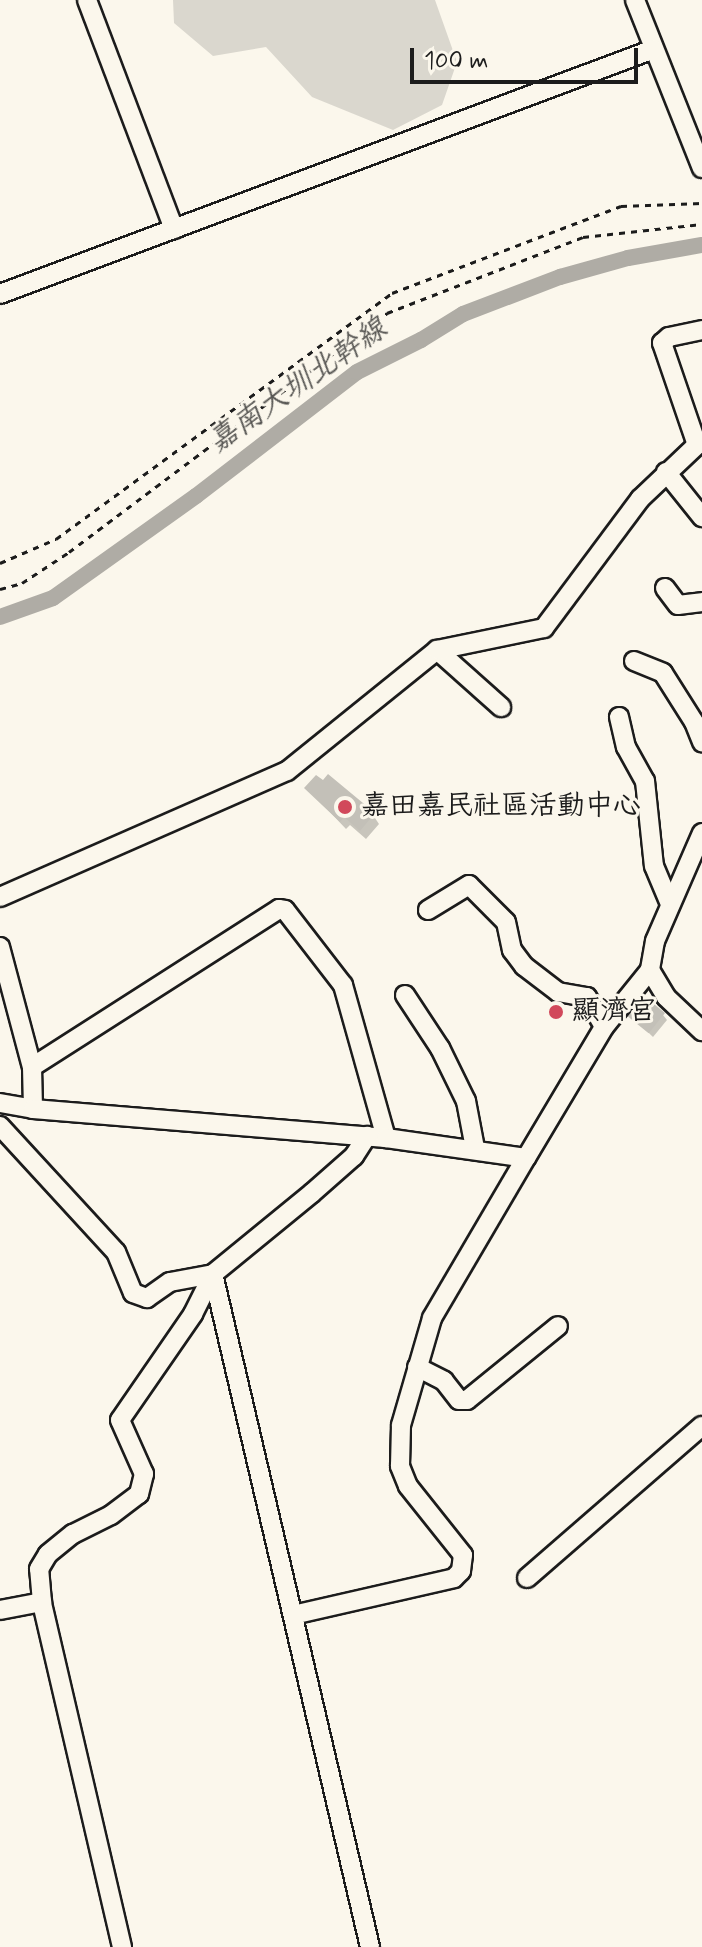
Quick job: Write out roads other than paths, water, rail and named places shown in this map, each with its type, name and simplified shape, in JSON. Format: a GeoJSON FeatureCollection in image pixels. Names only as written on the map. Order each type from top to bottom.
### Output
{"type":"FeatureCollection","features":[{"type":"Feature","properties":{"kind":"street"},"geometry":{"type":"LineString","coordinates":[[87,0],[174,229]]}},
{"type":"Feature","properties":{"kind":"street"},"geometry":{"type":"LineString","coordinates":[[635,0],[702,168]]}},
{"type":"Feature","properties":{"kind":"street"},"geometry":{"type":"LineString","coordinates":[[0,294],[654,49]]}},
{"type":"Feature","properties":{"kind":"street"},"geometry":{"type":"LineString","coordinates":[[0,897],[287,771],[437,650],[544,628],[640,499],[697,445],[662,343],[669,337],[702,330]]}},
{"type":"Feature","properties":{"kind":"street"},"geometry":{"type":"LineString","coordinates":[[666,472],[702,517]]}},
{"type":"Feature","properties":{"kind":"street"},"geometry":{"type":"LineString","coordinates":[[665,588],[678,605],[702,602]]}},
{"type":"Feature","properties":{"kind":"street"},"geometry":{"type":"LineString","coordinates":[[437,650],[501,707]]}},
{"type":"Feature","properties":{"kind":"street"},"geometry":{"type":"LineString","coordinates":[[634,661],[663,673],[694,722],[702,742]]}},
{"type":"Feature","properties":{"kind":"street"},"geometry":{"type":"LineString","coordinates":[[619,717],[626,747],[645,781],[654,866],[670,904]]}},
{"type":"Feature","properties":{"kind":"street"},"geometry":{"type":"LineString","coordinates":[[293,1615],[454,1578],[461,1571],[463,1555],[408,1486],[400,1466],[401,1425],[432,1318],[604,1027],[650,970],[655,941],[670,904],[693,870],[702,833]]}},
{"type":"Feature","properties":{"kind":"street"},"geometry":{"type":"LineString","coordinates":[[428,910],[469,885],[506,922],[512,950],[524,966],[558,992],[587,997],[604,1027]]}},
{"type":"Feature","properties":{"kind":"street"},"geometry":{"type":"LineString","coordinates":[[32,1067],[279,909],[285,910],[343,985],[376,1137]]}},
{"type":"Feature","properties":{"kind":"street"},"geometry":{"type":"LineString","coordinates":[[0,947],[32,1067],[33,1109]]}},
{"type":"Feature","properties":{"kind":"street"},"geometry":{"type":"LineString","coordinates":[[650,970],[666,997],[702,1031]]}},
{"type":"Feature","properties":{"kind":"street"},"geometry":{"type":"LineString","coordinates":[[405,995],[440,1048],[466,1101],[475,1148]]}},
{"type":"Feature","properties":{"kind":"street"},"geometry":{"type":"LineString","coordinates":[[0,1103],[33,1109],[376,1137],[475,1148],[526,1158]]}},
{"type":"Feature","properties":{"kind":"street"},"geometry":{"type":"LineString","coordinates":[[0,1126],[116,1252],[133,1293],[147,1298],[170,1282],[213,1274]]}},
{"type":"Feature","properties":{"kind":"street"},"geometry":{"type":"LineString","coordinates":[[122,1947],[42,1602],[39,1569],[48,1554],[139,1494],[144,1474],[120,1420],[193,1314],[213,1274],[376,1137]]}},
{"type":"Feature","properties":{"kind":"street"},"geometry":{"type":"LineString","coordinates":[[213,1274],[370,1947]]}},
{"type":"Feature","properties":{"kind":"street"},"geometry":{"type":"LineString","coordinates":[[417,1367],[444,1381],[459,1400],[467,1400],[558,1326]]}},
{"type":"Feature","properties":{"kind":"street"},"geometry":{"type":"LineString","coordinates":[[527,1578],[702,1426]]}},
{"type":"Feature","properties":{"kind":"street"},"geometry":{"type":"LineString","coordinates":[[0,1610],[42,1602]]}},
{"type":"Feature","properties":{"kind":"waterway","name":"嘉南大圳北幹線"},"geometry":{"type":"LineString","coordinates":[[0,617],[53,598],[196,496],[357,372],[421,340],[463,314],[560,277],[628,258],[702,245]]}},
{"type":"Feature","properties":{"kind":"place","name":"嘉田嘉民社區活動中心"},"geometry":{"type":"Point","coordinates":[345,807]}},
{"type":"Feature","properties":{"kind":"place","name":"顯濟宮"},"geometry":{"type":"Point","coordinates":[556,1012]}}]}
